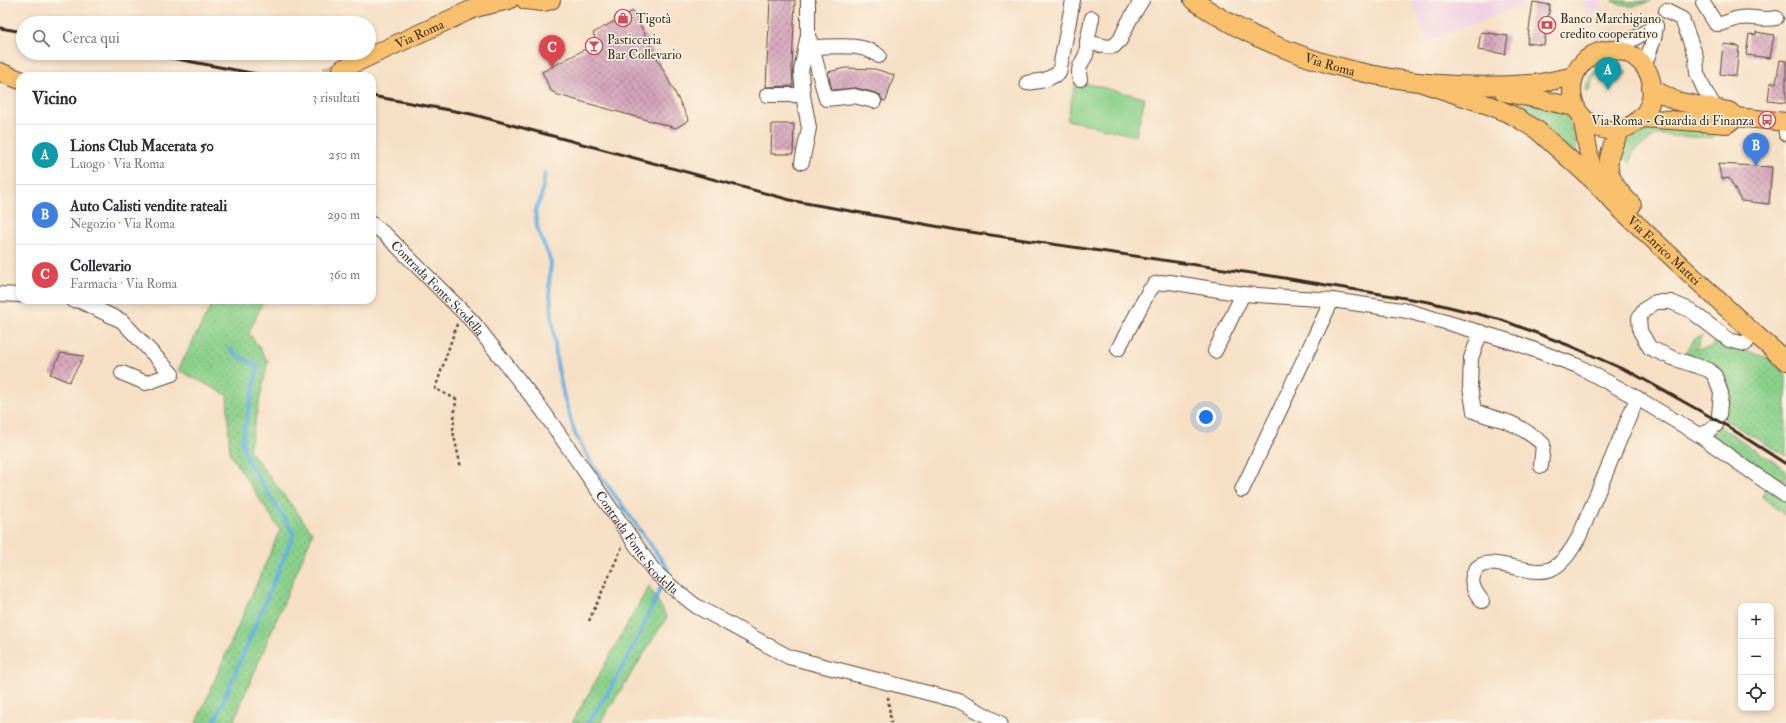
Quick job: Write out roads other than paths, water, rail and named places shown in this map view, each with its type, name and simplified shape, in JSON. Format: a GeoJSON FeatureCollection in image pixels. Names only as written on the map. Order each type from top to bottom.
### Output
{"type":"FeatureCollection","features":[{"type":"Feature","properties":{"kind":"main road","name":"Via Roma"},"geometry":{"type":"LineString","coordinates":[[376,54],[481,4],[509,0]]}},
{"type":"Feature","properties":{"kind":"main road","name":"Via Roma"},"geometry":{"type":"LineString","coordinates":[[1193,0],[1219,18],[1298,54],[1384,77],[1422,83],[1479,87],[1531,84],[1574,76]]}},
{"type":"Feature","properties":{"kind":"main road"},"geometry":{"type":"LineString","coordinates":[[1594,181],[1579,112],[1572,92],[1574,76],[1583,62],[1590,56],[1606,50],[1614,50],[1631,55],[1644,67],[1649,77],[1651,88],[1649,104],[1640,118],[1622,129]]}},
{"type":"Feature","properties":{"kind":"main road","name":"Via Roma"},"geometry":{"type":"LineString","coordinates":[[342,70],[363,60]]}},
{"type":"Feature","properties":{"kind":"main road"},"geometry":{"type":"LineString","coordinates":[[0,72],[16,78]]}},
{"type":"Feature","properties":{"kind":"main road","name":"Via Enrico Mattei"},"geometry":{"type":"LineString","coordinates":[[1422,83],[1491,106],[1536,130],[1594,181],[1616,205],[1754,333],[1786,360]]}},
{"type":"Feature","properties":{"kind":"main road","name":"Via Roma"},"geometry":{"type":"LineString","coordinates":[[1479,87],[1579,112],[1598,128],[1611,130],[1622,129]]}},
{"type":"Feature","properties":{"kind":"main road"},"geometry":{"type":"LineString","coordinates":[[1651,88],[1676,101],[1729,111],[1736,117],[1786,126]]}},
{"type":"Feature","properties":{"kind":"main road"},"geometry":{"type":"LineString","coordinates":[[1640,118],[1727,124],[1736,117]]}},
{"type":"Feature","properties":{"kind":"main road","name":"Via Enrico Mattei"},"geometry":{"type":"LineString","coordinates":[[1622,129],[1612,143],[1608,159],[1610,173],[1616,186],[1626,198],[1786,349]]}},
{"type":"Feature","properties":{"kind":"street"},"geometry":{"type":"LineString","coordinates":[[808,0],[810,42],[826,99],[854,96],[874,101]]}},
{"type":"Feature","properties":{"kind":"street"},"geometry":{"type":"LineString","coordinates":[[1027,83],[1045,80],[1059,73],[1073,0]]}},
{"type":"Feature","properties":{"kind":"street"},"geometry":{"type":"LineString","coordinates":[[1087,42],[1108,47],[1114,46],[1120,40],[1129,21],[1142,0]]}},
{"type":"Feature","properties":{"kind":"street"},"geometry":{"type":"LineString","coordinates":[[1703,4],[1716,24],[1721,25],[1738,18],[1776,18]]}},
{"type":"Feature","properties":{"kind":"street"},"geometry":{"type":"LineString","coordinates":[[1666,11],[1682,19],[1696,57],[1697,73],[1704,89],[1716,109]]}},
{"type":"Feature","properties":{"kind":"street"},"geometry":{"type":"LineString","coordinates":[[1080,79],[1078,72],[1079,66],[1086,54],[1092,18]]}},
{"type":"Feature","properties":{"kind":"street"},"geometry":{"type":"LineString","coordinates":[[1614,50],[1656,26],[1654,39],[1644,67]]}},
{"type":"Feature","properties":{"kind":"street"},"geometry":{"type":"LineString","coordinates":[[810,42],[861,48],[873,51],[879,56]]}},
{"type":"Feature","properties":{"kind":"street"},"geometry":{"type":"LineString","coordinates":[[802,162],[809,128],[803,95],[802,72],[810,42]]}},
{"type":"Feature","properties":{"kind":"street"},"geometry":{"type":"LineString","coordinates":[[767,95],[803,95]]}},
{"type":"Feature","properties":{"kind":"street","name":"Contrada Fonte Scodella"},"geometry":{"type":"LineString","coordinates":[[376,227],[386,235],[472,322],[543,411],[585,469],[627,534],[654,570],[673,588],[696,606],[789,657],[959,701],[1000,723]]}},
{"type":"Feature","properties":{"kind":"street"},"geometry":{"type":"LineString","coordinates":[[1118,349],[1149,291],[1155,284],[1170,282],[1243,294],[1332,300],[1408,311],[1481,332],[1578,366],[1637,398],[1699,435],[1786,496]]}},
{"type":"Feature","properties":{"kind":"street"},"geometry":{"type":"LineString","coordinates":[[0,294],[16,295]]}},
{"type":"Feature","properties":{"kind":"street"},"geometry":{"type":"LineString","coordinates":[[1215,351],[1243,294]]}},
{"type":"Feature","properties":{"kind":"street"},"geometry":{"type":"LineString","coordinates":[[1242,490],[1332,300]]}},
{"type":"Feature","properties":{"kind":"street"},"geometry":{"type":"LineString","coordinates":[[1699,435],[1707,432],[1718,420],[1721,393],[1715,376],[1709,370],[1675,359],[1650,348],[1640,331],[1639,318],[1645,309],[1656,302],[1671,302],[1690,310],[1729,340],[1745,344],[1754,333]]}},
{"type":"Feature","properties":{"kind":"street"},"geometry":{"type":"LineString","coordinates":[[86,304],[122,321],[172,374],[146,383],[122,373]]}},
{"type":"Feature","properties":{"kind":"street"},"geometry":{"type":"LineString","coordinates":[[1481,332],[1471,358],[1470,387],[1474,411],[1489,418],[1507,422],[1525,430],[1543,444],[1541,466]]}},
{"type":"Feature","properties":{"kind":"street"},"geometry":{"type":"LineString","coordinates":[[1482,601],[1474,590],[1473,574],[1477,567],[1483,563],[1495,563],[1538,572],[1551,569],[1568,556],[1579,538],[1637,398]]}},
{"type":"Feature","properties":{"kind":"waterway"},"geometry":{"type":"LineString","coordinates":[[545,173],[541,198],[535,211],[538,231],[551,261],[549,285],[557,364],[564,397],[575,434],[592,464],[668,569],[651,609],[622,668],[588,723]]}},
{"type":"Feature","properties":{"kind":"waterway"},"geometry":{"type":"LineString","coordinates":[[214,723],[294,534],[247,460],[242,441],[258,367],[237,355],[230,349]]}},
{"type":"Feature","properties":{"kind":"tunnel"},"geometry":{"type":"LineString","coordinates":[[335,72],[342,69]]}},
{"type":"Feature","properties":{"kind":"railway"},"geometry":{"type":"LineString","coordinates":[[0,28],[16,31]]}},
{"type":"Feature","properties":{"kind":"railway"},"geometry":{"type":"LineString","coordinates":[[182,60],[246,72]]}},
{"type":"Feature","properties":{"kind":"railway"},"geometry":{"type":"LineString","coordinates":[[376,97],[471,114],[794,201],[957,230],[1278,277],[1429,302],[1502,320],[1573,347],[1634,374],[1727,426],[1786,464]]}},
{"type":"Feature","properties":{"kind":"place","name":"Tigotà"},"geometry":{"type":"Point","coordinates":[623,18]}},
{"type":"Feature","properties":{"kind":"place","name":"Banco Marchigiano credito cooperativo"},"geometry":{"type":"Point","coordinates":[1547,25]}},
{"type":"Feature","properties":{"kind":"place","name":"Pasticceria Bar Collevario"},"geometry":{"type":"Point","coordinates":[594,46]}},
{"type":"Feature","properties":{"kind":"place","name":"Collevario"},"geometry":{"type":"Point","coordinates":[552,68]}},
{"type":"Feature","properties":{"kind":"place","name":"Lions Club Macerata 50"},"geometry":{"type":"Point","coordinates":[1608,90]}},
{"type":"Feature","properties":{"kind":"place","name":"Via Roma - Guardia di Finanza"},"geometry":{"type":"Point","coordinates":[1767,120]}},
{"type":"Feature","properties":{"kind":"place","name":"Auto Calisti vendite rateali"},"geometry":{"type":"Point","coordinates":[1756,166]}}]}
